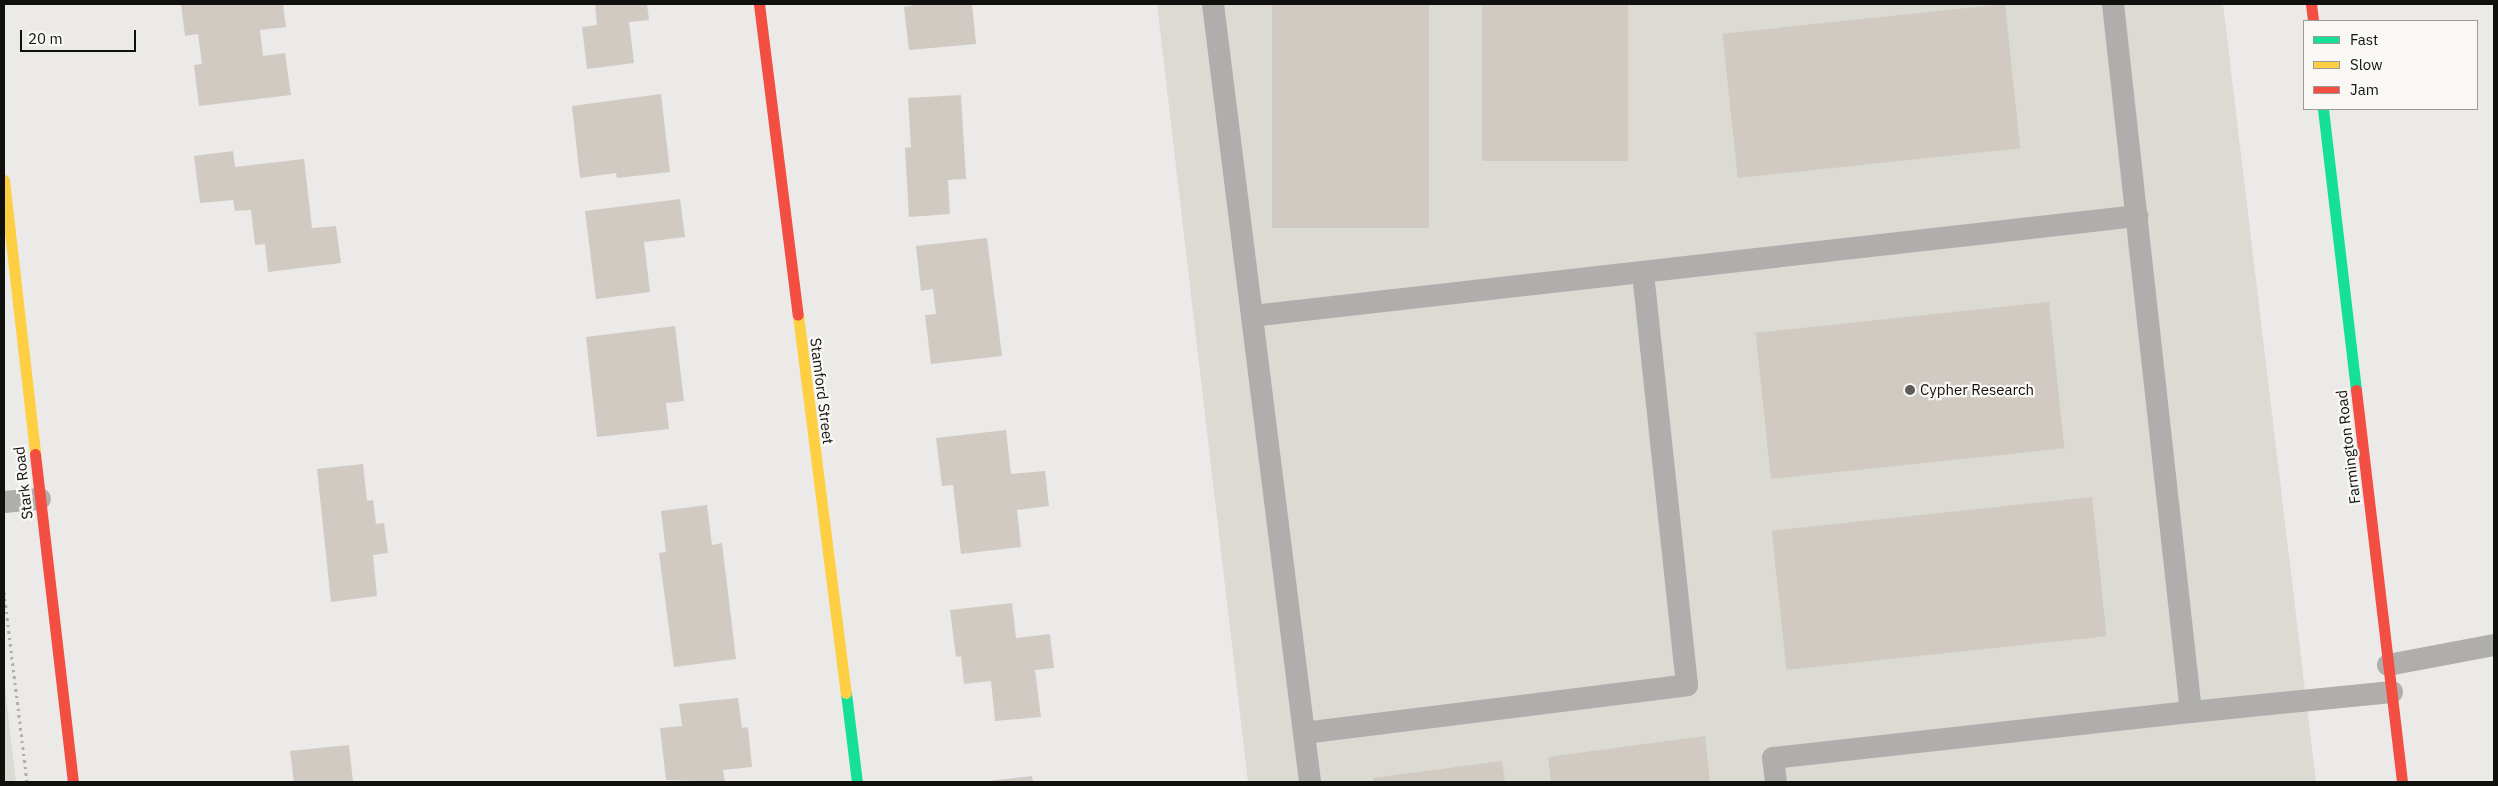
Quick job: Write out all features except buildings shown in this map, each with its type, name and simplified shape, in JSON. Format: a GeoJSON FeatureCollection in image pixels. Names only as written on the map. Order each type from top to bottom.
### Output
{"type":"FeatureCollection","features":[{"type":"Feature","properties":{"kind":"street","name":"Stamford Street"},"geometry":{"type":"LineString","coordinates":[[758,4],[856,782]]}},
{"type":"Feature","properties":{"kind":"street"},"geometry":{"type":"LineString","coordinates":[[2311,4],[2313,20]]}},
{"type":"Feature","properties":{"kind":"street","name":"Farmington Road"},"geometry":{"type":"LineString","coordinates":[[2323,110],[2402,782]]}},
{"type":"Feature","properties":{"kind":"street","name":"Stark Road"},"geometry":{"type":"LineString","coordinates":[[4,180],[73,782]]}},
{"type":"Feature","properties":{"kind":"lane"},"geometry":{"type":"LineString","coordinates":[[1213,4],[1310,782]]}},
{"type":"Feature","properties":{"kind":"lane"},"geometry":{"type":"LineString","coordinates":[[2113,4],[2191,712]]}},
{"type":"Feature","properties":{"kind":"lane"},"geometry":{"type":"LineString","coordinates":[[1252,316],[2137,216]]}},
{"type":"Feature","properties":{"kind":"lane"},"geometry":{"type":"LineString","coordinates":[[1304,732],[1687,686],[1643,272]]}},
{"type":"Feature","properties":{"kind":"lane"},"geometry":{"type":"LineString","coordinates":[[4,502],[40,498]]}},
{"type":"Feature","properties":{"kind":"lane"},"geometry":{"type":"LineString","coordinates":[[2388,665],[2494,645]]}},
{"type":"Feature","properties":{"kind":"lane"},"geometry":{"type":"LineString","coordinates":[[1776,782],[1773,758],[2392,692]]}},
{"type":"Feature","properties":{"kind":"path"},"geometry":{"type":"LineString","coordinates":[[4,592],[27,782]]}},
{"type":"Feature","properties":{"kind":"shaded area"},"geometry":{"type":"Polygon","coordinates":[[[1157,4],[2223,4],[2316,782],[1248,782],[1157,4]]]}},
{"type":"Feature","properties":{"kind":"shaded area"},"geometry":{"type":"Polygon","coordinates":[[[4,678],[12,749],[16,782],[4,782],[4,678]]]}},
{"type":"Feature","properties":{"kind":"traffic: fast"},"geometry":{"type":"LineString","coordinates":[[2323,110],[2356,390]]}},
{"type":"Feature","properties":{"kind":"traffic: fast"},"geometry":{"type":"LineString","coordinates":[[846,693],[857,782]]}},
{"type":"Feature","properties":{"kind":"traffic: slow"},"geometry":{"type":"LineString","coordinates":[[4,180],[35,454]]}},
{"type":"Feature","properties":{"kind":"traffic: slow"},"geometry":{"type":"LineString","coordinates":[[798,315],[846,693]]}},
{"type":"Feature","properties":{"kind":"traffic: jam"},"geometry":{"type":"LineString","coordinates":[[759,4],[798,315]]}},
{"type":"Feature","properties":{"kind":"traffic: jam"},"geometry":{"type":"LineString","coordinates":[[2311,4],[2313,20]]}},
{"type":"Feature","properties":{"kind":"traffic: jam"},"geometry":{"type":"LineString","coordinates":[[2356,390],[2402,782]]}},
{"type":"Feature","properties":{"kind":"traffic: jam"},"geometry":{"type":"LineString","coordinates":[[35,454],[73,782]]}},
{"type":"Feature","properties":{"kind":"place","name":"Cypher Research"},"geometry":{"type":"Point","coordinates":[1910,390]}}]}
